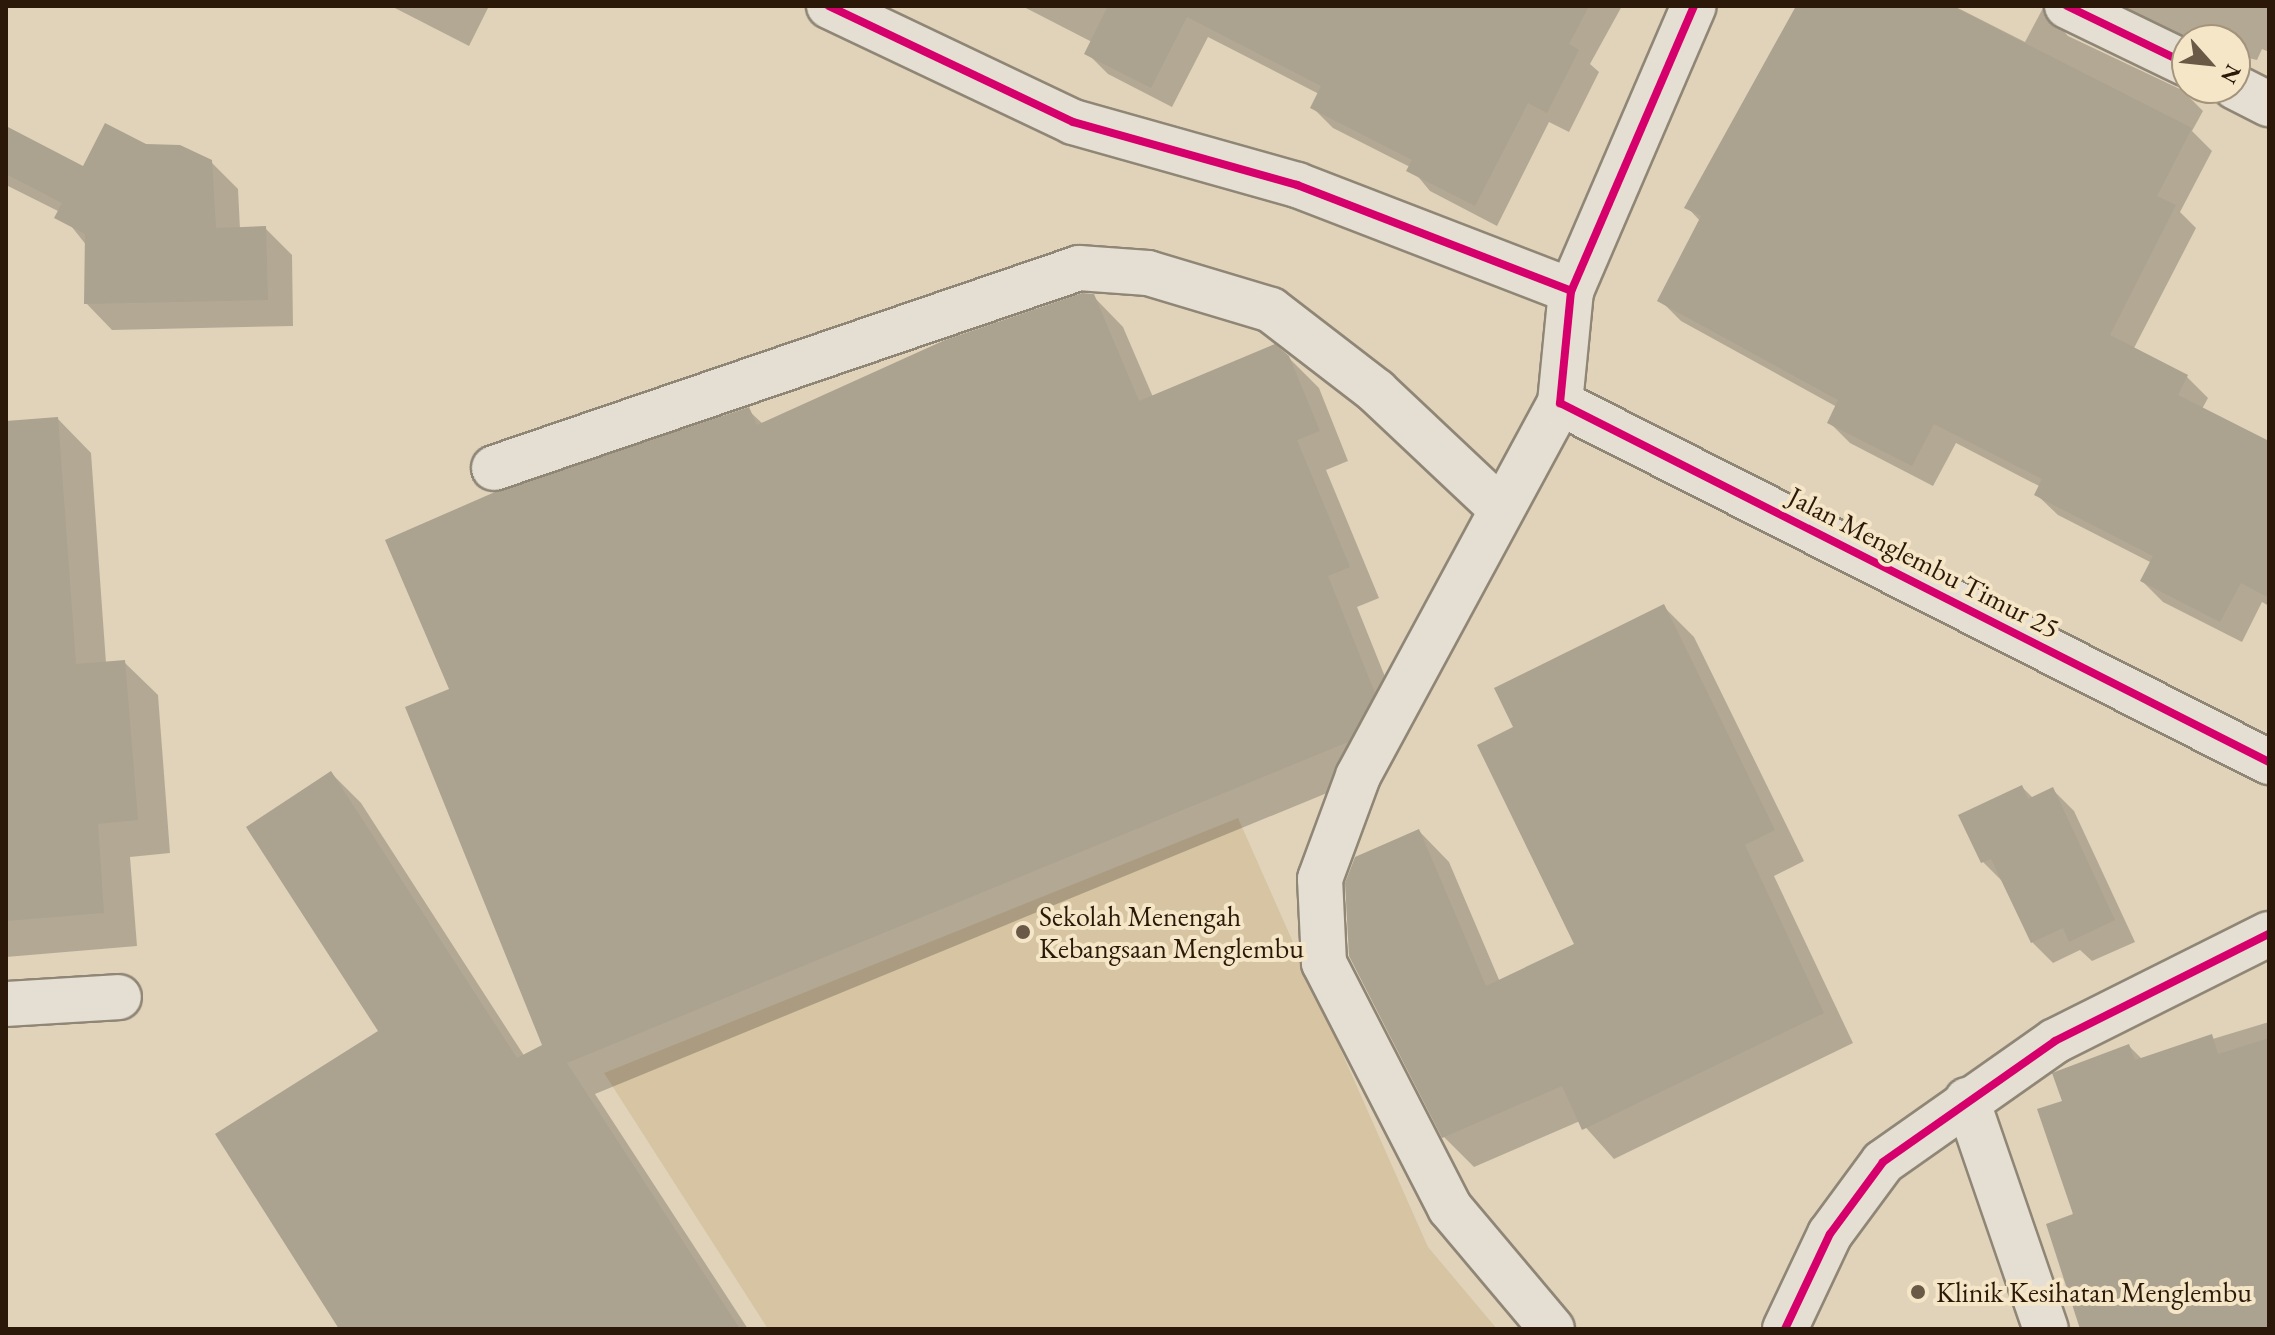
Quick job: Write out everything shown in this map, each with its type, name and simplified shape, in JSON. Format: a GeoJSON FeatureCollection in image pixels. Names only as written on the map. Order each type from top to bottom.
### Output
{"type":"FeatureCollection","features":[{"type":"Feature","properties":{"kind":"street"},"geometry":{"type":"LineString","coordinates":[[829,6],[1073,122],[1297,185],[1571,291]]}},
{"type":"Feature","properties":{"kind":"street"},"geometry":{"type":"LineString","coordinates":[[1552,1329],[1450,1208],[1324,963],[1320,879],[1358,776],[1499,507],[1560,403],[1571,291],[1694,6]]}},
{"type":"Feature","properties":{"kind":"street"},"geometry":{"type":"LineString","coordinates":[[2067,6],[2171,56]]}},
{"type":"Feature","properties":{"kind":"street"},"geometry":{"type":"LineString","coordinates":[[2251,95],[2269,104]]}},
{"type":"Feature","properties":{"kind":"street"},"geometry":{"type":"LineString","coordinates":[[494,468],[1079,268],[1148,273],[1271,310],[1376,391],[1499,507]]}},
{"type":"Feature","properties":{"kind":"street","name":"Jalan Menglembu Timur 25"},"geometry":{"type":"LineString","coordinates":[[1560,403],[2269,762]]}},
{"type":"Feature","properties":{"kind":"street"},"geometry":{"type":"LineString","coordinates":[[1785,1329],[1830,1234],[1883,1162],[2055,1041],[2269,934]]}},
{"type":"Feature","properties":{"kind":"street"},"geometry":{"type":"LineString","coordinates":[[6,1004],[119,997]]}},
{"type":"Feature","properties":{"kind":"street"},"geometry":{"type":"LineString","coordinates":[[1967,1100],[2046,1329]]}},
{"type":"Feature","properties":{"kind":"shaded area"},"geometry":{"type":"Polygon","coordinates":[[[1238,818],[1428,1247],[1497,1329],[768,1329],[604,1073],[1238,818]]]}},
{"type":"Feature","properties":{"kind":"building"},"geometry":{"type":"Polygon","coordinates":[[[1108,6],[1589,6],[1569,44],[1579,50],[1547,113],[1528,103],[1475,206],[1406,171],[1412,160],[1310,108],[1321,86],[1187,17],[1151,88],[1084,54],[1108,6]]]}},
{"type":"Feature","properties":{"kind":"building"},"geometry":{"type":"Polygon","coordinates":[[[1796,6],[1952,6],[2192,128],[2157,196],[2176,205],[2110,335],[2188,375],[2178,395],[2269,441],[2269,598],[2241,583],[2220,622],[2140,581],[2153,556],[2034,495],[2042,479],[1934,424],[1912,466],[1827,423],[1838,400],[1657,301],[1701,216],[1684,208],[1796,6]]]}},
{"type":"Feature","properties":{"kind":"building"},"geometry":{"type":"Polygon","coordinates":[[[105,123],[146,144],[180,145],[212,160],[216,228],[266,226],[268,300],[84,304],[85,234],[54,218],[62,203],[6,174],[6,126],[83,166],[105,123]]]}},
{"type":"Feature","properties":{"kind":"building"},"geometry":{"type":"Polygon","coordinates":[[[1082,293],[1094,294],[1139,401],[1275,344],[1289,356],[1320,431],[1297,440],[1350,567],[1328,576],[1375,693],[1348,742],[567,1063],[740,1329],[339,1329],[215,1134],[378,1031],[246,827],[331,771],[517,1058],[542,1045],[405,707],[449,689],[385,540],[495,492],[749,407],[757,425],[945,340],[1082,293]]]}},
{"type":"Feature","properties":{"kind":"building"},"geometry":{"type":"Polygon","coordinates":[[[58,417],[76,664],[125,660],[138,820],[98,824],[104,913],[6,921],[6,421],[58,417]]]}},
{"type":"Feature","properties":{"kind":"building"},"geometry":{"type":"Polygon","coordinates":[[[1664,604],[1775,830],[1745,845],[1824,1013],[1582,1130],[1562,1086],[1442,1138],[1349,956],[1345,883],[1355,857],[1419,829],[1486,986],[1574,944],[1477,745],[1513,727],[1494,688],[1664,604]]]}},
{"type":"Feature","properties":{"kind":"building"},"geometry":{"type":"Polygon","coordinates":[[[2022,785],[2028,799],[2053,787],[2115,920],[2069,942],[2063,928],[2031,943],[1991,859],[1981,863],[1958,815],[2022,785]]]}},
{"type":"Feature","properties":{"kind":"building"},"geometry":{"type":"Polygon","coordinates":[[[2212,1034],[2218,1054],[2269,1038],[2269,1329],[2080,1329],[2046,1224],[2073,1214],[2037,1109],[2062,1101],[2052,1073],[2129,1044],[2135,1060],[2212,1034]]]}},
{"type":"Feature","properties":{"kind":"cycle path"},"geometry":{"type":"LineString","coordinates":[[829,6],[1073,122],[1297,185],[1571,291]]}},
{"type":"Feature","properties":{"kind":"cycle path"},"geometry":{"type":"LineString","coordinates":[[1694,6],[1571,291],[1560,403],[2269,762]]}},
{"type":"Feature","properties":{"kind":"cycle path"},"geometry":{"type":"LineString","coordinates":[[2067,6],[2171,56]]}},
{"type":"Feature","properties":{"kind":"cycle path"},"geometry":{"type":"LineString","coordinates":[[1785,1329],[1830,1234],[1883,1162],[2055,1041],[2269,934]]}},
{"type":"Feature","properties":{"kind":"place","name":"Sekolah Menengah Kebangsaan Menglembu"},"geometry":{"type":"Point","coordinates":[1023,932]}},
{"type":"Feature","properties":{"kind":"place","name":"Klinik Kesihatan Menglembu"},"geometry":{"type":"Point","coordinates":[1918,1292]}}]}
